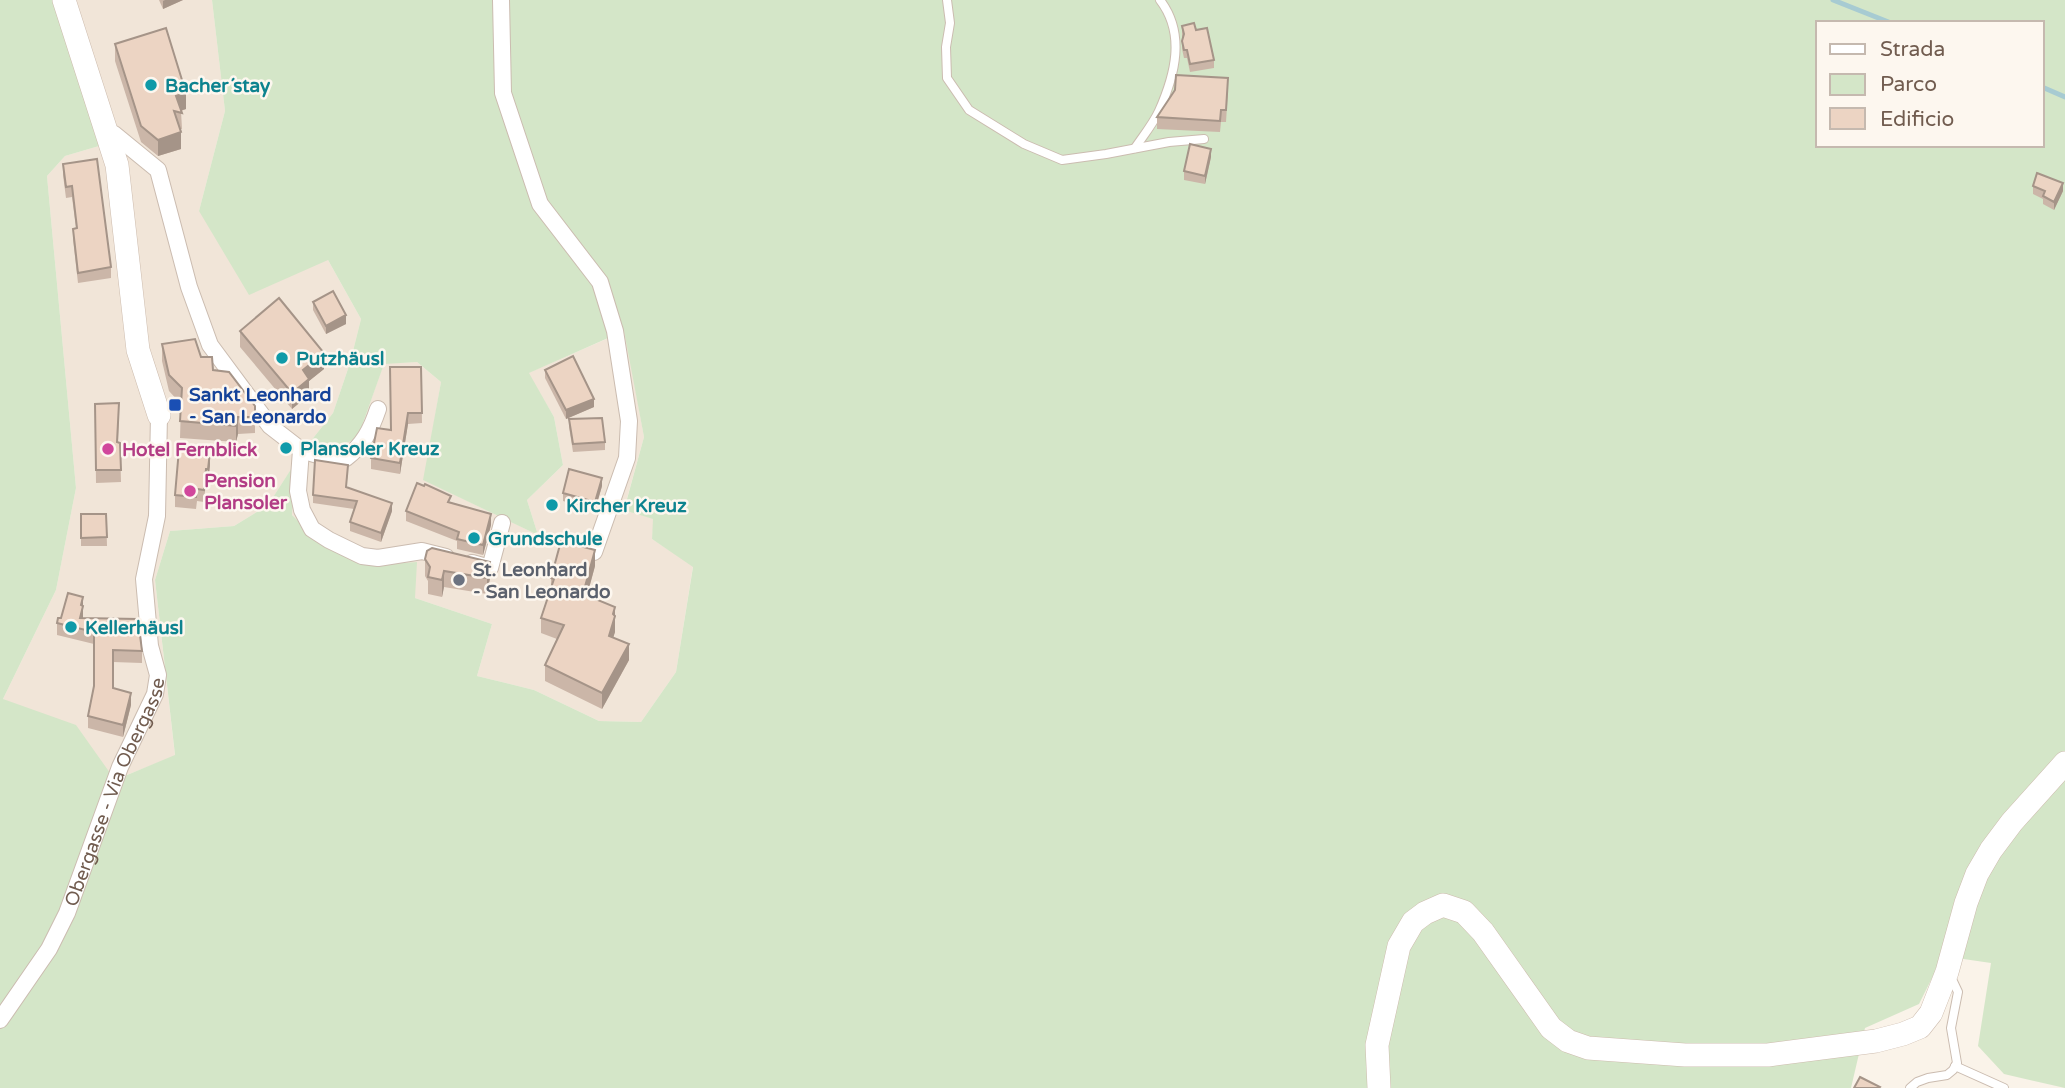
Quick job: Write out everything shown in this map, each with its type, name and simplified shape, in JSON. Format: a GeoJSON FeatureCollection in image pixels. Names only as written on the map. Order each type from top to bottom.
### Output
{"type":"FeatureCollection","features":[{"type":"Feature","properties":{"kind":"street","name":"Obergasse - Via Obergasse"},"geometry":{"type":"LineString","coordinates":[[0,1020],[49,949],[67,914],[120,767],[155,694],[158,675],[150,646],[144,579],[157,516],[159,415],[138,350],[117,165],[64,0]]}},
{"type":"Feature","properties":{"kind":"street"},"geometry":{"type":"LineString","coordinates":[[500,0],[503,93],[540,204],[600,282],[615,331],[629,421],[627,458],[594,552]]}},
{"type":"Feature","properties":{"kind":"street"},"geometry":{"type":"LineString","coordinates":[[105,133],[114,134],[158,170],[189,287],[210,345],[270,426],[301,450],[328,458],[346,458],[359,448],[370,431],[378,410]]}},
{"type":"Feature","properties":{"kind":"street"},"geometry":{"type":"LineString","coordinates":[[301,450],[298,491],[302,510],[312,529],[362,556],[378,558],[422,551],[490,568],[502,523]]}},
{"type":"Feature","properties":{"kind":"street"},"geometry":{"type":"LineString","coordinates":[[1379,1088],[1377,1045],[1399,946],[1413,922],[1443,905],[1464,912],[1483,932],[1551,1028],[1568,1041],[1588,1048],[1685,1055],[1768,1055],[1876,1041],[1920,1027],[1931,1013],[1947,972],[1977,874],[2012,822],[2065,763]]}},
{"type":"Feature","properties":{"kind":"lane"},"geometry":{"type":"LineString","coordinates":[[947,0],[950,23],[946,47],[947,78],[969,110],[1024,144],[1062,160],[1204,138]]}},
{"type":"Feature","properties":{"kind":"lane"},"geometry":{"type":"LineString","coordinates":[[1135,148],[1158,113],[1175,65],[1176,34],[1168,11],[1160,0]]}},
{"type":"Feature","properties":{"kind":"lane"},"geometry":{"type":"LineString","coordinates":[[1910,1088],[1917,1082],[1947,1074],[1955,1066],[1951,1028],[1958,992],[1947,972]]}},
{"type":"Feature","properties":{"kind":"lane"},"geometry":{"type":"LineString","coordinates":[[1955,1066],[2004,1088]]}},
{"type":"Feature","properties":{"kind":"shaded area"},"geometry":{"type":"Polygon","coordinates":[[[69,0],[212,0],[225,111],[199,211],[328,260],[361,319],[333,413],[310,442],[358,437],[384,363],[417,362],[441,382],[424,480],[538,535],[527,500],[563,465],[554,417],[528,373],[625,331],[644,437],[624,509],[654,519],[652,539],[693,566],[676,672],[641,722],[599,721],[534,690],[477,676],[492,624],[415,598],[376,565],[323,545],[292,515],[294,465],[268,505],[234,526],[170,531],[155,580],[175,756],[114,780],[3,699],[56,590],[76,488],[47,176],[65,156],[99,146],[69,0]]]}},
{"type":"Feature","properties":{"kind":"green space"},"geometry":{"type":"Polygon","coordinates":[[[0,0],[69,0],[99,146],[65,156],[47,176],[76,488],[56,590],[3,699],[76,725],[115,780],[175,755],[155,580],[170,531],[234,526],[268,505],[295,463],[292,515],[323,545],[376,565],[417,562],[415,598],[492,624],[477,676],[534,690],[599,721],[641,722],[676,672],[693,567],[652,539],[653,519],[624,510],[644,437],[624,331],[529,373],[554,417],[563,465],[527,500],[538,535],[423,480],[441,382],[417,362],[384,364],[358,437],[334,450],[310,442],[333,413],[361,319],[328,260],[249,295],[199,211],[225,111],[212,0],[2065,0],[2065,1088],[2004,1074],[1978,1046],[1991,963],[1943,956],[1919,1004],[1865,1028],[1851,1088],[0,1088],[0,0]]]}},
{"type":"Feature","properties":{"kind":"building"},"geometry":{"type":"Polygon","coordinates":[[[1194,23],[1196,30],[1207,28],[1214,60],[1190,64],[1182,41],[1182,26],[1194,23]]]}},
{"type":"Feature","properties":{"kind":"building","name":"Bacher´stay"},"geometry":{"type":"Polygon","coordinates":[[[166,28],[186,93],[176,96],[182,113],[174,111],[181,132],[158,140],[141,126],[115,44],[166,28]]]}},
{"type":"Feature","properties":{"kind":"building"},"geometry":{"type":"Polygon","coordinates":[[[1176,75],[1228,78],[1226,110],[1221,110],[1220,121],[1157,117],[1175,90],[1176,75]]]}},
{"type":"Feature","properties":{"kind":"building"},"geometry":{"type":"Polygon","coordinates":[[[1190,144],[1211,149],[1205,176],[1184,171],[1190,144]]]}},
{"type":"Feature","properties":{"kind":"building"},"geometry":{"type":"Polygon","coordinates":[[[97,159],[111,267],[78,273],[72,186],[66,187],[63,164],[97,159]]]}},
{"type":"Feature","properties":{"kind":"building"},"geometry":{"type":"Polygon","coordinates":[[[2037,173],[2063,183],[2054,202],[2043,196],[2045,191],[2033,186],[2037,173]]]}},
{"type":"Feature","properties":{"kind":"building"},"geometry":{"type":"Polygon","coordinates":[[[333,291],[346,315],[326,326],[313,302],[333,291]]]}},
{"type":"Feature","properties":{"kind":"building","name":"Putzhäusl"},"geometry":{"type":"Polygon","coordinates":[[[279,298],[324,353],[303,370],[309,379],[292,393],[240,331],[279,298]]]}},
{"type":"Feature","properties":{"kind":"building"},"geometry":{"type":"Polygon","coordinates":[[[195,339],[201,357],[212,357],[213,370],[229,372],[255,406],[255,417],[238,417],[236,426],[180,421],[182,388],[169,375],[162,344],[195,339]]]}},
{"type":"Feature","properties":{"kind":"building"},"geometry":{"type":"Polygon","coordinates":[[[573,356],[594,399],[566,410],[545,370],[573,356]]]}},
{"type":"Feature","properties":{"kind":"building"},"geometry":{"type":"Polygon","coordinates":[[[390,367],[421,367],[422,413],[408,413],[400,463],[371,458],[377,428],[391,430],[390,367]]]}},
{"type":"Feature","properties":{"kind":"building","name":"Hotel Fernblick"},"geometry":{"type":"Polygon","coordinates":[[[119,403],[117,442],[120,443],[121,470],[96,470],[95,404],[119,403]]]}},
{"type":"Feature","properties":{"kind":"building"},"geometry":{"type":"Polygon","coordinates":[[[602,418],[605,442],[573,444],[569,419],[602,418]]]}},
{"type":"Feature","properties":{"kind":"building","name":"Pension Plansoler"},"geometry":{"type":"Polygon","coordinates":[[[179,449],[210,452],[204,490],[197,489],[196,497],[175,495],[179,449]]]}},
{"type":"Feature","properties":{"kind":"building"},"geometry":{"type":"Polygon","coordinates":[[[315,460],[348,465],[346,487],[392,503],[381,533],[350,522],[357,501],[313,495],[315,460]]]}},
{"type":"Feature","properties":{"kind":"building"},"geometry":{"type":"Polygon","coordinates":[[[569,469],[602,478],[595,502],[563,493],[569,469]]]}},
{"type":"Feature","properties":{"kind":"building"},"geometry":{"type":"Polygon","coordinates":[[[417,483],[451,496],[448,502],[491,514],[483,545],[457,539],[459,532],[406,511],[417,483]]]}},
{"type":"Feature","properties":{"kind":"building"},"geometry":{"type":"Polygon","coordinates":[[[81,514],[106,514],[107,537],[81,538],[81,514]]]}},
{"type":"Feature","properties":{"kind":"building"},"geometry":{"type":"Polygon","coordinates":[[[561,541],[595,550],[583,594],[615,607],[609,636],[629,644],[602,693],[545,665],[564,625],[541,618],[554,579],[551,578],[561,541]]]}},
{"type":"Feature","properties":{"kind":"building"},"geometry":{"type":"Polygon","coordinates":[[[432,548],[490,562],[487,578],[444,571],[442,580],[428,577],[430,567],[425,559],[427,551],[432,548]]]}},
{"type":"Feature","properties":{"kind":"building"},"geometry":{"type":"Polygon","coordinates":[[[68,593],[83,597],[80,618],[138,619],[142,651],[113,650],[113,688],[131,693],[123,725],[88,716],[94,686],[94,632],[57,623],[68,593]]]}},
{"type":"Feature","properties":{"kind":"building"},"geometry":{"type":"Polygon","coordinates":[[[1860,1077],[1880,1087],[1854,1088],[1860,1077]]]}},
{"type":"Feature","properties":{"kind":"waterway"},"geometry":{"type":"LineString","coordinates":[[1833,0],[1886,21]]}},
{"type":"Feature","properties":{"kind":"waterway"},"geometry":{"type":"LineString","coordinates":[[2044,88],[2065,97]]}},
{"type":"Feature","properties":{"kind":"place","name":"Bacher´stay"},"geometry":{"type":"Point","coordinates":[151,85]}},
{"type":"Feature","properties":{"kind":"place","name":"Putzhäusl"},"geometry":{"type":"Point","coordinates":[282,358]}},
{"type":"Feature","properties":{"kind":"place","name":"Sankt Leonhard - San Leonardo"},"geometry":{"type":"Point","coordinates":[175,405]}},
{"type":"Feature","properties":{"kind":"place","name":"Plansoler Kreuz"},"geometry":{"type":"Point","coordinates":[286,448]}},
{"type":"Feature","properties":{"kind":"place","name":"Hotel Fernblick"},"geometry":{"type":"Point","coordinates":[108,449]}},
{"type":"Feature","properties":{"kind":"place","name":"Pension Plansoler"},"geometry":{"type":"Point","coordinates":[190,491]}},
{"type":"Feature","properties":{"kind":"place","name":"Kircher Kreuz"},"geometry":{"type":"Point","coordinates":[552,505]}},
{"type":"Feature","properties":{"kind":"place","name":"Grundschule"},"geometry":{"type":"Point","coordinates":[474,538]}},
{"type":"Feature","properties":{"kind":"place","name":"St. Leonhard - San Leonardo"},"geometry":{"type":"Point","coordinates":[459,580]}},
{"type":"Feature","properties":{"kind":"place","name":"Kellerhäusl"},"geometry":{"type":"Point","coordinates":[71,627]}}]}
